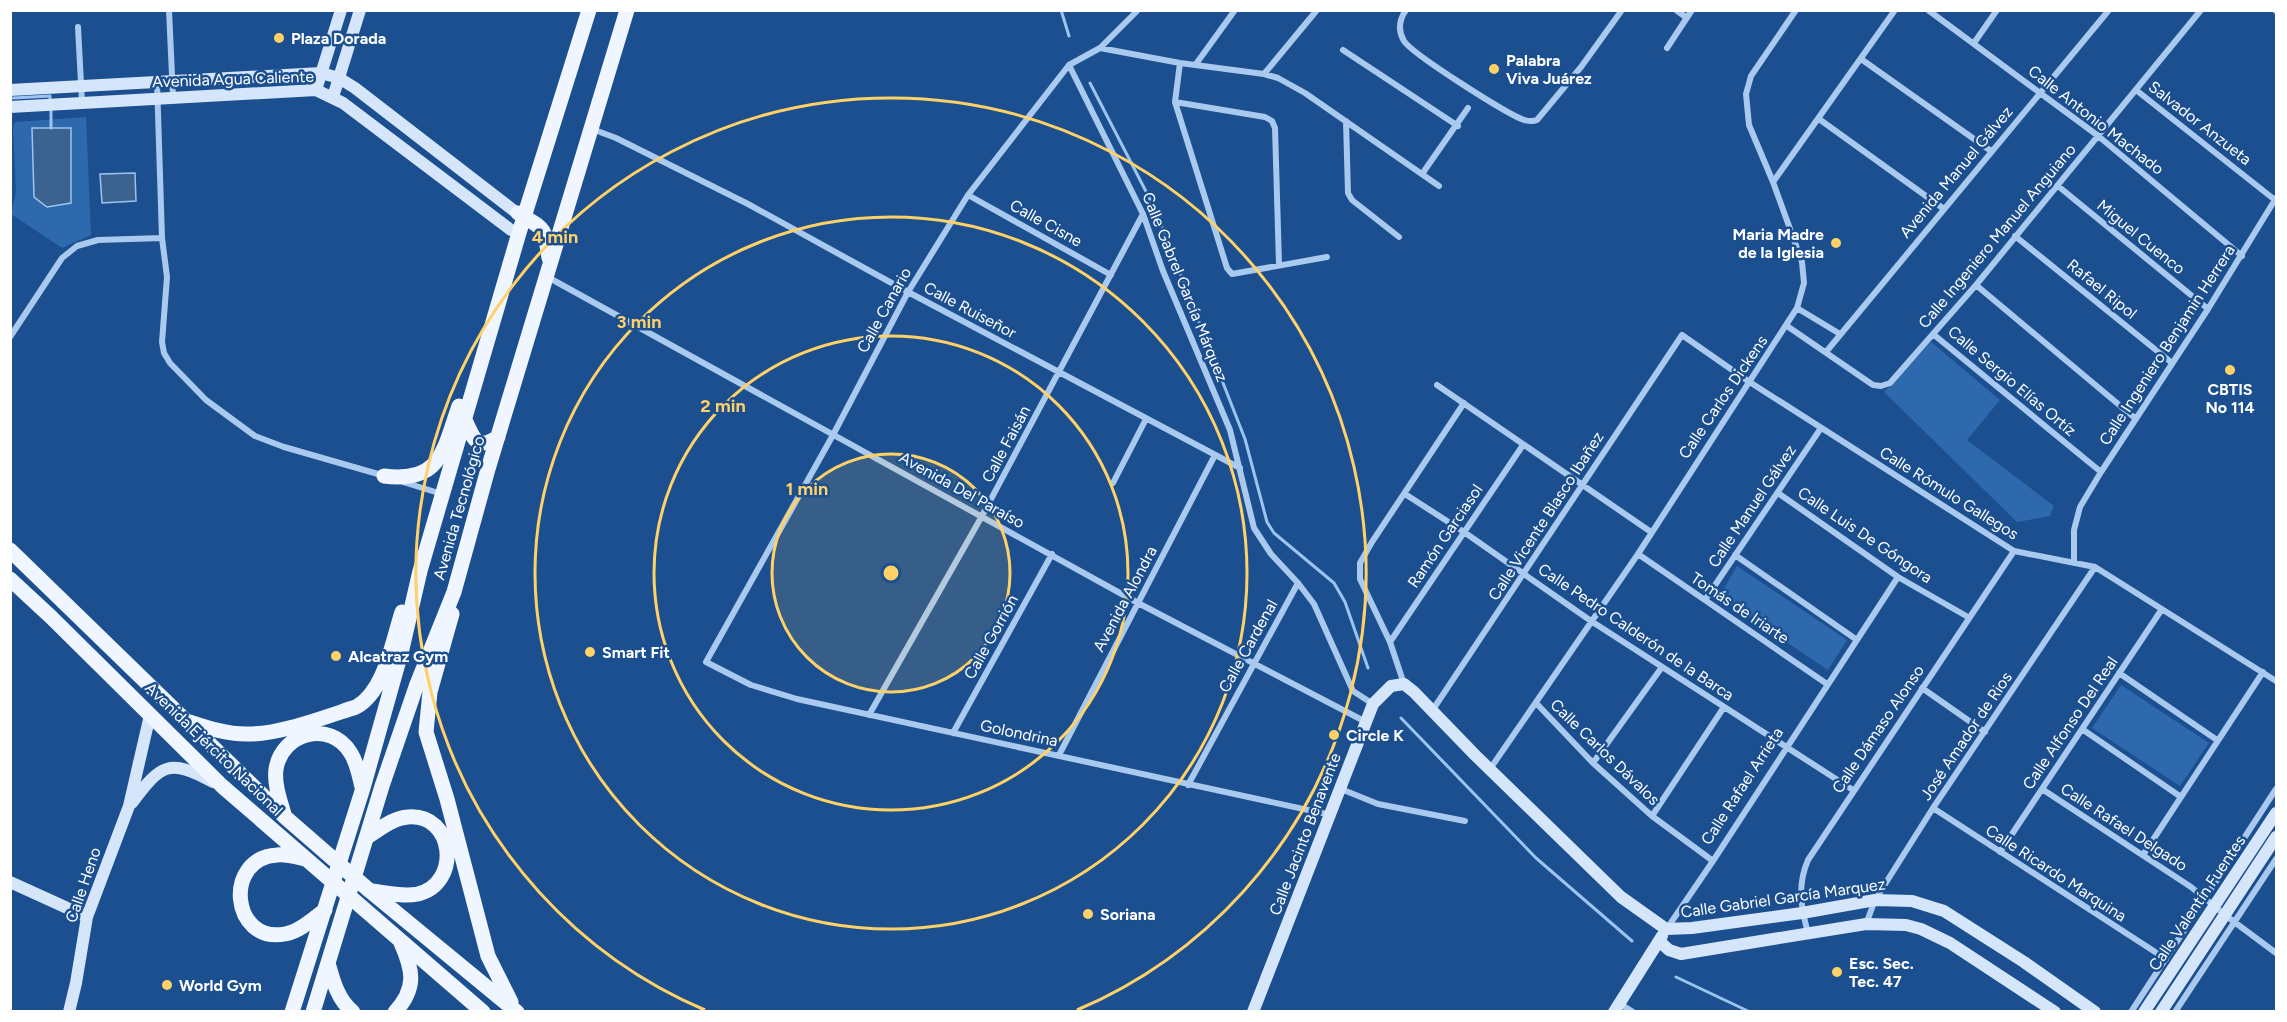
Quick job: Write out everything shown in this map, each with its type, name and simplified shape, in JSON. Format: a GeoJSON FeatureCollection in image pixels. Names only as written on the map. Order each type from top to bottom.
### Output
{"type":"FeatureCollection","features":[{"type":"Feature","properties":{"kind":"main road","name":"Avenida Tecnológico"},"geometry":{"type":"LineString","coordinates":[[292,1011],[363,788],[402,653],[420,571],[519,233],[521,215],[589,10]]}},
{"type":"Feature","properties":{"kind":"main road","name":"Avenida Tecnológico"},"geometry":{"type":"LineString","coordinates":[[313,1011],[417,684],[454,592],[498,437],[627,10]]}},
{"type":"Feature","properties":{"kind":"main road"},"geometry":{"type":"LineString","coordinates":[[521,215],[543,230],[547,238],[548,273]]}},
{"type":"Feature","properties":{"kind":"main road"},"geometry":{"type":"LineString","coordinates":[[384,476],[413,477],[423,474],[433,465],[447,440],[462,395],[485,346]]}},
{"type":"Feature","properties":{"kind":"main road"},"geometry":{"type":"LineString","coordinates":[[465,420],[472,437],[480,444],[486,444],[498,437]]}},
{"type":"Feature","properties":{"kind":"main road","name":"Avenida Ejército Nacional"},"geometry":{"type":"LineString","coordinates":[[10,550],[285,817],[370,891],[516,1011]]}},
{"type":"Feature","properties":{"kind":"main road"},"geometry":{"type":"LineString","coordinates":[[185,720],[230,733],[256,733],[320,718],[365,702],[380,678],[402,612],[420,571]]}},
{"type":"Feature","properties":{"kind":"main road","name":"Avenida Ejército Nacional"},"geometry":{"type":"LineString","coordinates":[[10,579],[222,786],[483,1011]]}},
{"type":"Feature","properties":{"kind":"main road"},"geometry":{"type":"LineString","coordinates":[[454,592],[451,622],[430,692],[426,732],[447,799],[488,956],[516,1011]]}},
{"type":"Feature","properties":{"kind":"main road"},"geometry":{"type":"LineString","coordinates":[[285,817],[275,778],[276,768],[285,747],[295,738],[303,735],[324,735],[343,743],[355,762],[363,788]]}},
{"type":"Feature","properties":{"kind":"main road"},"geometry":{"type":"LineString","coordinates":[[367,837],[395,820],[414,817],[423,819],[436,828],[444,837],[447,850],[443,876],[430,889],[409,895],[370,891]]}},
{"type":"Feature","properties":{"kind":"main road"},"geometry":{"type":"LineString","coordinates":[[307,859],[278,855],[255,862],[246,873],[241,886],[241,907],[253,926],[272,934],[293,932],[325,910]]}},
{"type":"Feature","properties":{"kind":"main road"},"geometry":{"type":"LineString","coordinates":[[394,1011],[409,993],[411,983],[410,963],[399,938]]}},
{"type":"Feature","properties":{"kind":"main road"},"geometry":{"type":"LineString","coordinates":[[328,963],[345,1006],[353,1011]]}},
{"type":"Feature","properties":{"kind":"street"},"geometry":{"type":"LineString","coordinates":[[169,10],[173,97]]}},
{"type":"Feature","properties":{"kind":"street"},"geometry":{"type":"LineString","coordinates":[[316,90],[341,10]]}},
{"type":"Feature","properties":{"kind":"street"},"geometry":{"type":"LineString","coordinates":[[333,97],[360,10]]}},
{"type":"Feature","properties":{"kind":"street","name":"Calle Canario"},"geometry":{"type":"LineString","coordinates":[[706,662],[833,435],[908,292],[968,195],[1069,65],[1100,48],[1138,10]]}},
{"type":"Feature","properties":{"kind":"street"},"geometry":{"type":"LineString","coordinates":[[1196,64],[1236,10]]}},
{"type":"Feature","properties":{"kind":"street"},"geometry":{"type":"LineString","coordinates":[[1264,74],[1317,10]]}},
{"type":"Feature","properties":{"kind":"street"},"geometry":{"type":"LineString","coordinates":[[1406,10],[1400,25],[1405,44],[1505,112],[1522,120],[1534,122],[1581,67],[1622,10]]}},
{"type":"Feature","properties":{"kind":"street"},"geometry":{"type":"LineString","coordinates":[[1676,10],[1687,18]]}},
{"type":"Feature","properties":{"kind":"street"},"geometry":{"type":"LineString","coordinates":[[1667,48],[1692,10]]}},
{"type":"Feature","properties":{"kind":"street","name":"Calle Carlos Dickens"},"geometry":{"type":"LineString","coordinates":[[1490,770],[1638,554],[1797,308],[1804,283],[1802,262],[1749,124],[1746,94],[1751,76],[1796,10]]}},
{"type":"Feature","properties":{"kind":"street"},"geometry":{"type":"LineString","coordinates":[[1773,182],[1895,10]]}},
{"type":"Feature","properties":{"kind":"street","name":"Calle Antonio Machado"},"geometry":{"type":"LineString","coordinates":[[1928,10],[2097,135],[2242,256]]}},
{"type":"Feature","properties":{"kind":"street"},"geometry":{"type":"LineString","coordinates":[[1974,43],[1997,10]]}},
{"type":"Feature","properties":{"kind":"street","name":"Avenida Manuel Gálvez"},"geometry":{"type":"LineString","coordinates":[[1826,352],[2109,10]]}},
{"type":"Feature","properties":{"kind":"street","name":"Calle Ingeniero Manuel Anguiano"},"geometry":{"type":"LineString","coordinates":[[1787,326],[1869,382],[1881,386],[1890,383],[1976,285],[2201,10]]}},
{"type":"Feature","properties":{"kind":"street"},"geometry":{"type":"LineString","coordinates":[[78,27],[82,102]]}},
{"type":"Feature","properties":{"kind":"street"},"geometry":{"type":"LineString","coordinates":[[1100,48],[1180,63],[1264,74],[1291,84],[1439,186]]}},
{"type":"Feature","properties":{"kind":"street"},"geometry":{"type":"LineString","coordinates":[[1343,50],[1458,126]]}},
{"type":"Feature","properties":{"kind":"street"},"geometry":{"type":"LineString","coordinates":[[1861,59],[1991,151]]}},
{"type":"Feature","properties":{"kind":"street"},"geometry":{"type":"LineString","coordinates":[[1180,63],[1175,102],[1227,268],[1232,274],[1327,256]]}},
{"type":"Feature","properties":{"kind":"street","name":"Calle Gabrel García Márquez"},"geometry":{"type":"LineString","coordinates":[[1069,65],[1143,214],[1167,281],[1230,430],[1254,528],[1270,554],[1298,584]]}},
{"type":"Feature","properties":{"kind":"street","name":"Avenida Agua Caliente"},"geometry":{"type":"LineString","coordinates":[[10,90],[321,74],[339,78],[521,215]]}},
{"type":"Feature","properties":{"kind":"street"},"geometry":{"type":"LineString","coordinates":[[157,82],[162,238],[167,277],[162,342],[170,363],[187,382],[229,418],[255,436],[284,447],[443,494]]}},
{"type":"Feature","properties":{"kind":"street","name":"Avenida Agua Caliente"},"geometry":{"type":"LineString","coordinates":[[10,107],[316,90],[333,97],[511,230],[519,233]]}},
{"type":"Feature","properties":{"kind":"street","name":"Salvador Anzueta"},"geometry":{"type":"LineString","coordinates":[[2136,90],[2276,199]]}},
{"type":"Feature","properties":{"kind":"street"},"geometry":{"type":"LineString","coordinates":[[1175,102],[1265,117],[1272,121],[1275,128],[1279,264]]}},
{"type":"Feature","properties":{"kind":"street"},"geometry":{"type":"LineString","coordinates":[[1422,174],[1458,126],[1468,108]]}},
{"type":"Feature","properties":{"kind":"street"},"geometry":{"type":"LineString","coordinates":[[1818,119],[1944,208]]}},
{"type":"Feature","properties":{"kind":"street"},"geometry":{"type":"LineString","coordinates":[[1346,121],[1348,193],[1352,200],[1399,237]]}},
{"type":"Feature","properties":{"kind":"street","name":"Calle Ruiseñor"},"geometry":{"type":"LineString","coordinates":[[591,129],[616,138],[748,204],[908,292],[1240,468]]}},
{"type":"Feature","properties":{"kind":"street"},"geometry":{"type":"LineString","coordinates":[[416,158],[427,144]]}},
{"type":"Feature","properties":{"kind":"street","name":"Miguel Cuenco"},"geometry":{"type":"LineString","coordinates":[[2058,186],[2208,309]]}},
{"type":"Feature","properties":{"kind":"street","name":"Calle Cisne"},"geometry":{"type":"LineString","coordinates":[[968,195],[1111,275]]}},
{"type":"Feature","properties":{"kind":"street","name":"Calle Ingeniero Benjamin Herrera"},"geometry":{"type":"LineString","coordinates":[[2074,563],[2074,530],[2080,507],[2242,256],[2276,199]]}},
{"type":"Feature","properties":{"kind":"street","name":"Calle Faisán"},"geometry":{"type":"LineString","coordinates":[[869,715],[982,516],[1143,214]]}},
{"type":"Feature","properties":{"kind":"street","name":"Rafael Ripol"},"geometry":{"type":"LineString","coordinates":[[2015,236],[2172,363]]}},
{"type":"Feature","properties":{"kind":"street"},"geometry":{"type":"LineString","coordinates":[[10,337],[62,258],[77,246],[98,240],[162,238]]}},
{"type":"Feature","properties":{"kind":"street","name":"Avenida Del Paraíso"},"geometry":{"type":"LineString","coordinates":[[548,273],[554,280],[1138,603],[1366,722]]}},
{"type":"Feature","properties":{"kind":"street"},"geometry":{"type":"LineString","coordinates":[[1976,285],[2136,420]]}},
{"type":"Feature","properties":{"kind":"street"},"geometry":{"type":"LineString","coordinates":[[1797,308],[1840,334]]}},
{"type":"Feature","properties":{"kind":"street","name":"Calle Sergio Elías Ortíz"},"geometry":{"type":"LineString","coordinates":[[1933,334],[2101,472]]}},
{"type":"Feature","properties":{"kind":"street","name":"Calle Rómulo Gallegos"},"geometry":{"type":"LineString","coordinates":[[1682,335],[1748,381],[2013,551],[2095,567],[2277,681]]}},
{"type":"Feature","properties":{"kind":"street","name":"Calle Vicente Blasco Ibañez"},"geometry":{"type":"LineString","coordinates":[[1432,712],[1682,335]]}},
{"type":"Feature","properties":{"kind":"street"},"geometry":{"type":"LineString","coordinates":[[1437,386],[1651,532]]}},
{"type":"Feature","properties":{"kind":"street"},"geometry":{"type":"LineString","coordinates":[[1405,494],[1464,403]]}},
{"type":"Feature","properties":{"kind":"street"},"geometry":{"type":"LineString","coordinates":[[1113,483],[1146,419]]}},
{"type":"Feature","properties":{"kind":"street","name":"Calle Manuel Gálvez"},"geometry":{"type":"LineString","coordinates":[[1705,600],[1821,428]]}},
{"type":"Feature","properties":{"kind":"street","name":"Ramón Garciasol"},"geometry":{"type":"LineString","coordinates":[[1390,642],[1523,445]]}},
{"type":"Feature","properties":{"kind":"street","name":"Avenida Alondra"},"geometry":{"type":"LineString","coordinates":[[1059,755],[1215,455]]}},
{"type":"Feature","properties":{"kind":"street","name":"Calle Luis De Góngora"},"geometry":{"type":"LineString","coordinates":[[1778,493],[1898,577],[1968,617]]}},
{"type":"Feature","properties":{"kind":"street","name":"Calle Pedro Calderón de la Barca"},"geometry":{"type":"LineString","coordinates":[[1405,494],[1464,532],[1591,621],[1853,790]]}},
{"type":"Feature","properties":{"kind":"street","name":"Calle Gabriel García Marquez"},"geometry":{"type":"LineString","coordinates":[[1405,494],[1360,563],[1360,579],[1390,642],[1404,684],[1621,897],[1666,929],[1692,928],[1802,913],[1875,900],[1912,902],[1944,911],[2095,1011]]}},
{"type":"Feature","properties":{"kind":"street","name":"Calle Dámaso Alonso"},"geometry":{"type":"LineString","coordinates":[[1808,933],[1802,913],[1800,885],[1803,870],[1853,790],[2013,551]]}},
{"type":"Feature","properties":{"kind":"street","name":"Calle Gorrión"},"geometry":{"type":"LineString","coordinates":[[953,733],[1052,554]]}},
{"type":"Feature","properties":{"kind":"street","name":"Tomás de Iriarte"},"geometry":{"type":"LineString","coordinates":[[1638,554],[1827,684]]}},
{"type":"Feature","properties":{"kind":"street"},"geometry":{"type":"LineString","coordinates":[[1735,555],[1857,640]]}},
{"type":"Feature","properties":{"kind":"street","name":"José Amador de Rios"},"geometry":{"type":"LineString","coordinates":[[1866,924],[1875,900],[1933,808],[2095,567]]}},
{"type":"Feature","properties":{"kind":"street","name":"Calle Rafael Arrieta"},"geometry":{"type":"LineString","coordinates":[[1617,1007],[1898,577]]}},
{"type":"Feature","properties":{"kind":"street"},"geometry":{"type":"LineString","coordinates":[[1298,584],[1314,604],[1353,690],[1373,704]]}},
{"type":"Feature","properties":{"kind":"street","name":"Calle Cardenal"},"geometry":{"type":"LineString","coordinates":[[1188,784],[1298,584]]}},
{"type":"Feature","properties":{"kind":"street","name":"Calle Alfonso Del Real"},"geometry":{"type":"LineString","coordinates":[[2000,852],[2162,609]]}},
{"type":"Feature","properties":{"kind":"street","name":"Golondrina"},"geometry":{"type":"LineString","coordinates":[[706,662],[751,685],[772,692],[1331,815]]}},
{"type":"Feature","properties":{"kind":"street"},"geometry":{"type":"LineString","coordinates":[[1593,763],[1662,667]]}},
{"type":"Feature","properties":{"kind":"street"},"geometry":{"type":"LineString","coordinates":[[2143,855],[2262,672]]}},
{"type":"Feature","properties":{"kind":"street"},"geometry":{"type":"LineString","coordinates":[[2120,673],[2217,740]]}},
{"type":"Feature","properties":{"kind":"street","name":"Calle Jacinto Benavente"},"geometry":{"type":"LineString","coordinates":[[1253,1011],[1373,704],[1391,686],[1404,684]]}},
{"type":"Feature","properties":{"kind":"street"},"geometry":{"type":"LineString","coordinates":[[1922,688],[1984,732]]}},
{"type":"Feature","properties":{"kind":"street","name":"Calle Carlos Dávalos"},"geometry":{"type":"LineString","coordinates":[[1537,704],[1593,763],[1652,816],[1713,861]]}},
{"type":"Feature","properties":{"kind":"street"},"geometry":{"type":"LineString","coordinates":[[1652,816],[1724,707]]}},
{"type":"Feature","properties":{"kind":"street","name":"Calle Heno"},"geometry":{"type":"LineString","coordinates":[[69,1011],[87,916],[129,806],[150,715]]}},
{"type":"Feature","properties":{"kind":"street"},"geometry":{"type":"LineString","coordinates":[[2082,729],[2181,797]]}},
{"type":"Feature","properties":{"kind":"street","name":"Calle Heno"},"geometry":{"type":"LineString","coordinates":[[129,806],[157,772],[168,768],[179,767],[193,771],[222,786]]}},
{"type":"Feature","properties":{"kind":"street"},"geometry":{"type":"LineString","coordinates":[[1341,789],[1378,804],[1465,821]]}},
{"type":"Feature","properties":{"kind":"street","name":"Calle Rafael Delgado"},"geometry":{"type":"LineString","coordinates":[[2042,789],[2143,855],[2277,953]]}},
{"type":"Feature","properties":{"kind":"street"},"geometry":{"type":"LineString","coordinates":[[2131,1011],[2166,959],[2210,902],[2277,789]]}},
{"type":"Feature","properties":{"kind":"street","name":"Calle Ricardo Marquina"},"geometry":{"type":"LineString","coordinates":[[1933,808],[2166,959]]}},
{"type":"Feature","properties":{"kind":"street","name":"Calle Valentín Fuentes"},"geometry":{"type":"LineString","coordinates":[[2144,1011],[2210,902],[2277,813]]}},
{"type":"Feature","properties":{"kind":"street","name":"Calle Valentín Fuentes"},"geometry":{"type":"LineString","coordinates":[[2161,1011],[2230,919],[2277,837]]}},
{"type":"Feature","properties":{"kind":"street"},"geometry":{"type":"LineString","coordinates":[[2175,1011],[2230,919],[2277,859]]}},
{"type":"Feature","properties":{"kind":"street"},"geometry":{"type":"LineString","coordinates":[[10,882],[87,916]]}},
{"type":"Feature","properties":{"kind":"street"},"geometry":{"type":"LineString","coordinates":[[1659,941],[1669,950],[1681,954],[1866,924],[1906,925],[1921,929],[1950,943],[2055,1011]]}},
{"type":"Feature","properties":{"kind":"street"},"geometry":{"type":"LineString","coordinates":[[1617,1007],[1633,1011]]}},
{"type":"Feature","properties":{"kind":"shaded area"},"geometry":{"type":"Polygon","coordinates":[[[86,117],[91,235],[62,248],[11,214],[16,192],[13,126],[15,122],[86,117]]]}},
{"type":"Feature","properties":{"kind":"shaded area"},"geometry":{"type":"Polygon","coordinates":[[[32,128],[71,128],[71,203],[47,207],[34,197],[32,128]]]}},
{"type":"Feature","properties":{"kind":"shaded area"},"geometry":{"type":"Polygon","coordinates":[[[135,173],[136,201],[102,203],[100,174],[135,173]]]}},
{"type":"Feature","properties":{"kind":"shaded area"},"geometry":{"type":"Polygon","coordinates":[[[1931,342],[2000,400],[1967,440],[2054,506],[2050,516],[2017,522],[1884,392],[1931,342]]]}},
{"type":"Feature","properties":{"kind":"shaded area"},"geometry":{"type":"Polygon","coordinates":[[[1737,566],[1847,640],[1828,670],[1719,597],[1737,566]]]}},
{"type":"Feature","properties":{"kind":"shaded area"},"geometry":{"type":"Polygon","coordinates":[[[2121,685],[2209,743],[2180,786],[2092,728],[2121,685]]]}},
{"type":"Feature","properties":{"kind":"waterway"},"geometry":{"type":"LineString","coordinates":[[1061,10],[1069,36]]}},
{"type":"Feature","properties":{"kind":"waterway"},"geometry":{"type":"LineString","coordinates":[[1090,83],[1154,207],[1245,439],[1267,522],[1274,533],[1334,583],[1345,602],[1368,668]]}},
{"type":"Feature","properties":{"kind":"waterway"},"geometry":{"type":"LineString","coordinates":[[13,98],[50,96],[50,98]]}},
{"type":"Feature","properties":{"kind":"waterway"},"geometry":{"type":"LineString","coordinates":[[51,110],[51,128]]}},
{"type":"Feature","properties":{"kind":"waterway"},"geometry":{"type":"LineString","coordinates":[[1401,718],[1536,858],[1632,941]]}},
{"type":"Feature","properties":{"kind":"waterway"},"geometry":{"type":"LineString","coordinates":[[1676,977],[1750,1012]]}},
{"type":"Feature","properties":{"kind":"place","name":"Plaza Dorada"},"geometry":{"type":"Point","coordinates":[279,38]}},
{"type":"Feature","properties":{"kind":"place","name":"Palabra Viva Juárez"},"geometry":{"type":"Point","coordinates":[1494,69]}},
{"type":"Feature","properties":{"kind":"place","name":"Maria Madre de la Iglesia"},"geometry":{"type":"Point","coordinates":[1836,243]}},
{"type":"Feature","properties":{"kind":"place","name":"CBTIS No 114"},"geometry":{"type":"Point","coordinates":[2230,370]}},
{"type":"Feature","properties":{"kind":"place","name":"Smart Fit"},"geometry":{"type":"Point","coordinates":[590,652]}},
{"type":"Feature","properties":{"kind":"place","name":"Alcatraz Gym"},"geometry":{"type":"Point","coordinates":[336,656]}},
{"type":"Feature","properties":{"kind":"place","name":"Circle K"},"geometry":{"type":"Point","coordinates":[1334,735]}},
{"type":"Feature","properties":{"kind":"place","name":"Soriana"},"geometry":{"type":"Point","coordinates":[1088,914]}},
{"type":"Feature","properties":{"kind":"place","name":"Esc. Sec. Tec. 47"},"geometry":{"type":"Point","coordinates":[1837,972]}},
{"type":"Feature","properties":{"kind":"place","name":"World Gym"},"geometry":{"type":"Point","coordinates":[167,985]}}]}
